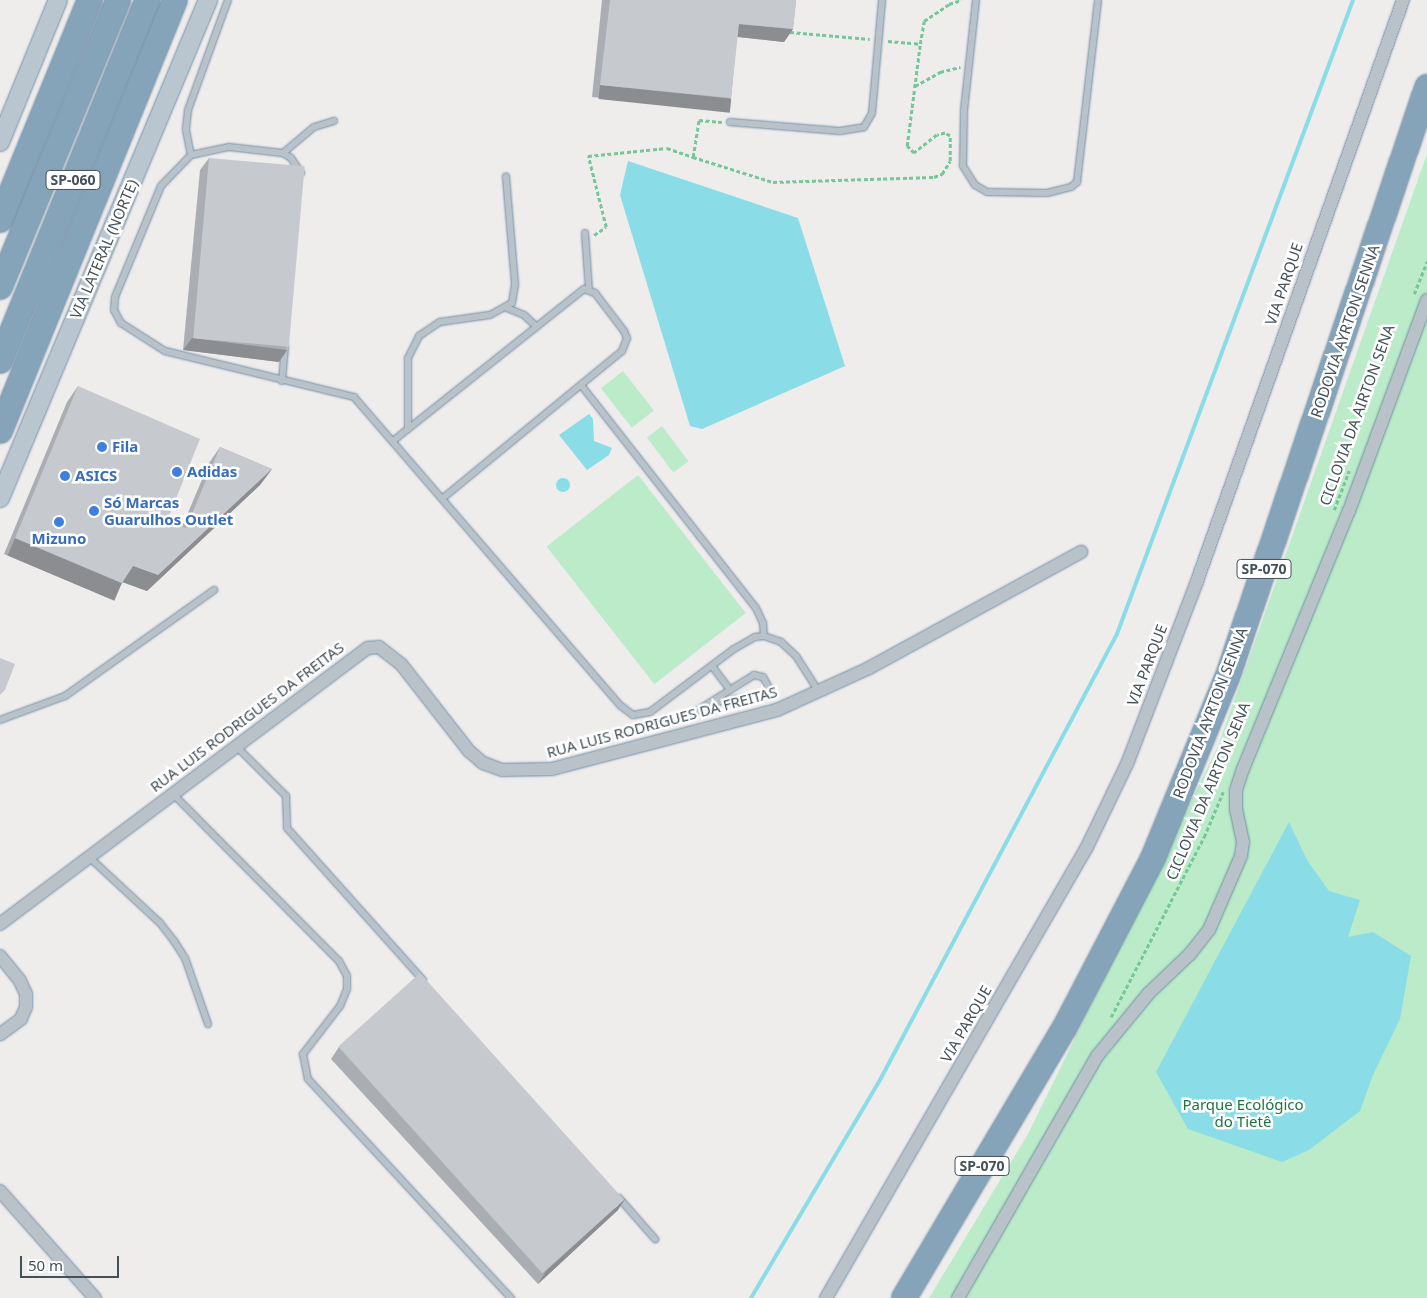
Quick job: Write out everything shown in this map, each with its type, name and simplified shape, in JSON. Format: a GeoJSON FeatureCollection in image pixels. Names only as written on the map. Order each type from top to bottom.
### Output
{"type":"FeatureCollection","features":[{"type":"Feature","properties":{"kind":"highway"},"geometry":{"type":"LineString","coordinates":[[0,220],[90,0]]}},
{"type":"Feature","properties":{"kind":"highway","name":"SP-060"},"geometry":{"type":"LineString","coordinates":[[0,287],[118,0]]}},
{"type":"Feature","properties":{"kind":"highway","name":"SP-060"},"geometry":{"type":"LineString","coordinates":[[0,360],[147,0]]}},
{"type":"Feature","properties":{"kind":"highway","name":"SP-060"},"geometry":{"type":"LineString","coordinates":[[0,431],[175,0]]}},
{"type":"Feature","properties":{"kind":"highway","name":"RODOVIA AYRTON SENNA"},"geometry":{"type":"LineString","coordinates":[[904,1298],[1064,1029],[1153,858],[1227,678],[1427,87]]}},
{"type":"Feature","properties":{"kind":"main road"},"geometry":{"type":"LineString","coordinates":[[0,142],[58,0]]}},
{"type":"Feature","properties":{"kind":"main road","name":"VIA LATERAL (NORTE)"},"geometry":{"type":"LineString","coordinates":[[0,498],[208,0]]}},
{"type":"Feature","properties":{"kind":"street","name":"VIA PARQUE"},"geometry":{"type":"LineString","coordinates":[[826,1298],[1087,847],[1127,764],[1196,584],[1403,0]]}},
{"type":"Feature","properties":{"kind":"street"},"geometry":{"type":"LineString","coordinates":[[958,1298],[1098,1056],[1148,992],[1190,954],[1209,930],[1241,856],[1243,842],[1236,810],[1236,790],[1243,769],[1349,510],[1427,300]]}},
{"type":"Feature","properties":{"kind":"street","name":"RUA LUIS RODRIGUES DA FREITAS"},"geometry":{"type":"LineString","coordinates":[[0,924],[172,792],[368,648],[379,647],[401,664],[469,751],[483,763],[502,770],[552,769],[777,710],[869,668],[1081,552]]}},
{"type":"Feature","properties":{"kind":"street"},"geometry":{"type":"LineString","coordinates":[[0,956],[20,981],[26,1000],[21,1019],[0,1034]]}},
{"type":"Feature","properties":{"kind":"street"},"geometry":{"type":"LineString","coordinates":[[0,1191],[95,1298]]}},
{"type":"Feature","properties":{"kind":"lane"},"geometry":{"type":"LineString","coordinates":[[190,155],[186,130],[188,110],[228,0]]}},
{"type":"Feature","properties":{"kind":"lane"},"geometry":{"type":"LineString","coordinates":[[730,122],[840,131],[864,128],[872,113],[882,0]]}},
{"type":"Feature","properties":{"kind":"lane"},"geometry":{"type":"LineString","coordinates":[[976,0],[962,150],[966,174],[987,192],[1047,192],[1071,187],[1077,182],[1098,0]]}},
{"type":"Feature","properties":{"kind":"lane"},"geometry":{"type":"LineString","coordinates":[[283,153],[314,127],[334,121]]}},
{"type":"Feature","properties":{"kind":"lane"},"geometry":{"type":"LineString","coordinates":[[301,185],[302,176],[298,165],[283,153],[229,147],[190,155],[161,186],[142,226],[115,297],[116,317],[131,330],[165,351],[354,397],[628,712],[638,716],[650,712],[748,640],[764,636],[781,642],[796,656],[819,692]]}},
{"type":"Feature","properties":{"kind":"lane"},"geometry":{"type":"LineString","coordinates":[[408,429],[408,358],[419,336],[440,322],[490,315],[507,308],[514,299],[515,284],[506,176]]}},
{"type":"Feature","properties":{"kind":"lane"},"geometry":{"type":"LineString","coordinates":[[443,498],[622,351],[626,338],[624,331],[589,290],[586,236]]}},
{"type":"Feature","properties":{"kind":"lane"},"geometry":{"type":"LineString","coordinates":[[393,441],[578,292],[589,290]]}},
{"type":"Feature","properties":{"kind":"lane"},"geometry":{"type":"LineString","coordinates":[[507,308],[524,314],[536,326]]}},
{"type":"Feature","properties":{"kind":"lane"},"geometry":{"type":"LineString","coordinates":[[282,381],[286,342]]}},
{"type":"Feature","properties":{"kind":"lane"},"geometry":{"type":"LineString","coordinates":[[581,385],[756,608],[764,623],[764,636]]}},
{"type":"Feature","properties":{"kind":"lane"},"geometry":{"type":"LineString","coordinates":[[0,720],[65,696],[214,590]]}},
{"type":"Feature","properties":{"kind":"lane"},"geometry":{"type":"LineString","coordinates":[[712,666],[730,690]]}},
{"type":"Feature","properties":{"kind":"lane"},"geometry":{"type":"LineString","coordinates":[[698,710],[754,674],[763,677],[769,688],[761,695],[711,703]]}},
{"type":"Feature","properties":{"kind":"lane"},"geometry":{"type":"LineString","coordinates":[[235,745],[286,796],[287,828],[432,990]]}},
{"type":"Feature","properties":{"kind":"lane"},"geometry":{"type":"LineString","coordinates":[[172,792],[339,961],[347,976],[347,989],[340,1006],[303,1054],[308,1079],[511,1298]]}},
{"type":"Feature","properties":{"kind":"lane"},"geometry":{"type":"LineString","coordinates":[[88,856],[160,923],[174,942],[185,958],[208,1024]]}},
{"type":"Feature","properties":{"kind":"lane"},"geometry":{"type":"LineString","coordinates":[[615,1195],[655,1239]]}},
{"type":"Feature","properties":{"kind":"path"},"geometry":{"type":"LineString","coordinates":[[586,236],[606,227],[588,156],[668,148],[773,182],[934,177],[949,168],[952,140],[945,132],[914,152],[909,151],[920,44]]}},
{"type":"Feature","properties":{"kind":"path"},"geometry":{"type":"LineString","coordinates":[[915,86],[940,72],[969,65]]}},
{"type":"Feature","properties":{"kind":"path"},"geometry":{"type":"LineString","coordinates":[[693,157],[699,120],[730,122]]}},
{"type":"Feature","properties":{"kind":"path"},"geometry":{"type":"LineString","coordinates":[[1412,301],[1427,262]]}},
{"type":"Feature","properties":{"kind":"path","name":"CICLOVIA DA AIRTON SENA"},"geometry":{"type":"LineString","coordinates":[[1331,519],[1351,464]]}},
{"type":"Feature","properties":{"kind":"path","name":"CICLOVIA DA AIRTON SENA"},"geometry":{"type":"LineString","coordinates":[[1107,1024],[1196,854],[1226,783]]}},
{"type":"Feature","properties":{"kind":"green space","name":"Parque Ecológico do Tietê"},"geometry":{"type":"Polygon","coordinates":[[[1427,154],[1427,1298],[929,1298],[1028,1134],[1218,746],[1427,154]]]}},
{"type":"Feature","properties":{"kind":"green space"},"geometry":{"type":"Polygon","coordinates":[[[623,371],[654,410],[632,428],[601,388],[623,371]]]}},
{"type":"Feature","properties":{"kind":"green space"},"geometry":{"type":"Polygon","coordinates":[[[662,426],[688,461],[673,473],[647,437],[662,426]]]}},
{"type":"Feature","properties":{"kind":"green space"},"geometry":{"type":"Polygon","coordinates":[[[638,475],[746,613],[654,684],[547,546],[638,475]]]}},
{"type":"Feature","properties":{"kind":"water"},"geometry":{"type":"Polygon","coordinates":[[[628,161],[798,218],[845,366],[702,429],[690,426],[620,195],[628,161]]]}},
{"type":"Feature","properties":{"kind":"water"},"geometry":{"type":"Polygon","coordinates":[[[589,414],[593,419],[594,441],[612,448],[609,455],[587,470],[559,435],[589,414]]]}},
{"type":"Feature","properties":{"kind":"water"},"geometry":{"type":"Polygon","coordinates":[[[560,478],[566,478],[570,485],[566,492],[560,492],[556,488],[556,482],[560,478]]]}},
{"type":"Feature","properties":{"kind":"water"},"geometry":{"type":"Polygon","coordinates":[[[1289,822],[1307,860],[1329,891],[1360,900],[1348,937],[1373,932],[1411,956],[1400,1019],[1373,1075],[1360,1111],[1309,1150],[1282,1162],[1188,1129],[1156,1072],[1289,822]]]}},
{"type":"Feature","properties":{"kind":"building"},"geometry":{"type":"Polygon","coordinates":[[[610,0],[796,0],[793,29],[739,24],[731,98],[600,85],[610,0]]]}},
{"type":"Feature","properties":{"kind":"building"},"geometry":{"type":"Polygon","coordinates":[[[209,158],[305,166],[289,347],[193,338],[209,158]]]}},
{"type":"Feature","properties":{"kind":"building","name":"Só Marcas Guarulhos Outlet"},"geometry":{"type":"Polygon","coordinates":[[[78,386],[200,439],[167,521],[186,528],[220,447],[272,469],[158,575],[133,566],[122,583],[15,538],[78,386]]]}},
{"type":"Feature","properties":{"kind":"building"},"geometry":{"type":"Polygon","coordinates":[[[0,658],[15,664],[5,690],[0,695],[0,658]]]}},
{"type":"Feature","properties":{"kind":"building"},"geometry":{"type":"Polygon","coordinates":[[[420,973],[624,1200],[542,1273],[338,1047],[420,973]]]}},
{"type":"Feature","properties":{"kind":"waterway"},"geometry":{"type":"LineString","coordinates":[[751,1298],[881,1078],[1117,634],[1353,0]]}},
{"type":"Feature","properties":{"kind":"place","name":"Fila"},"geometry":{"type":"Point","coordinates":[102,447]}},
{"type":"Feature","properties":{"kind":"place","name":"Adidas"},"geometry":{"type":"Point","coordinates":[177,472]}},
{"type":"Feature","properties":{"kind":"place","name":"ASICS"},"geometry":{"type":"Point","coordinates":[65,476]}},
{"type":"Feature","properties":{"kind":"place","name":"Só Marcas Guarulhos Outlet"},"geometry":{"type":"Point","coordinates":[94,511]}},
{"type":"Feature","properties":{"kind":"place","name":"Mizuno"},"geometry":{"type":"Point","coordinates":[59,522]}}]}
